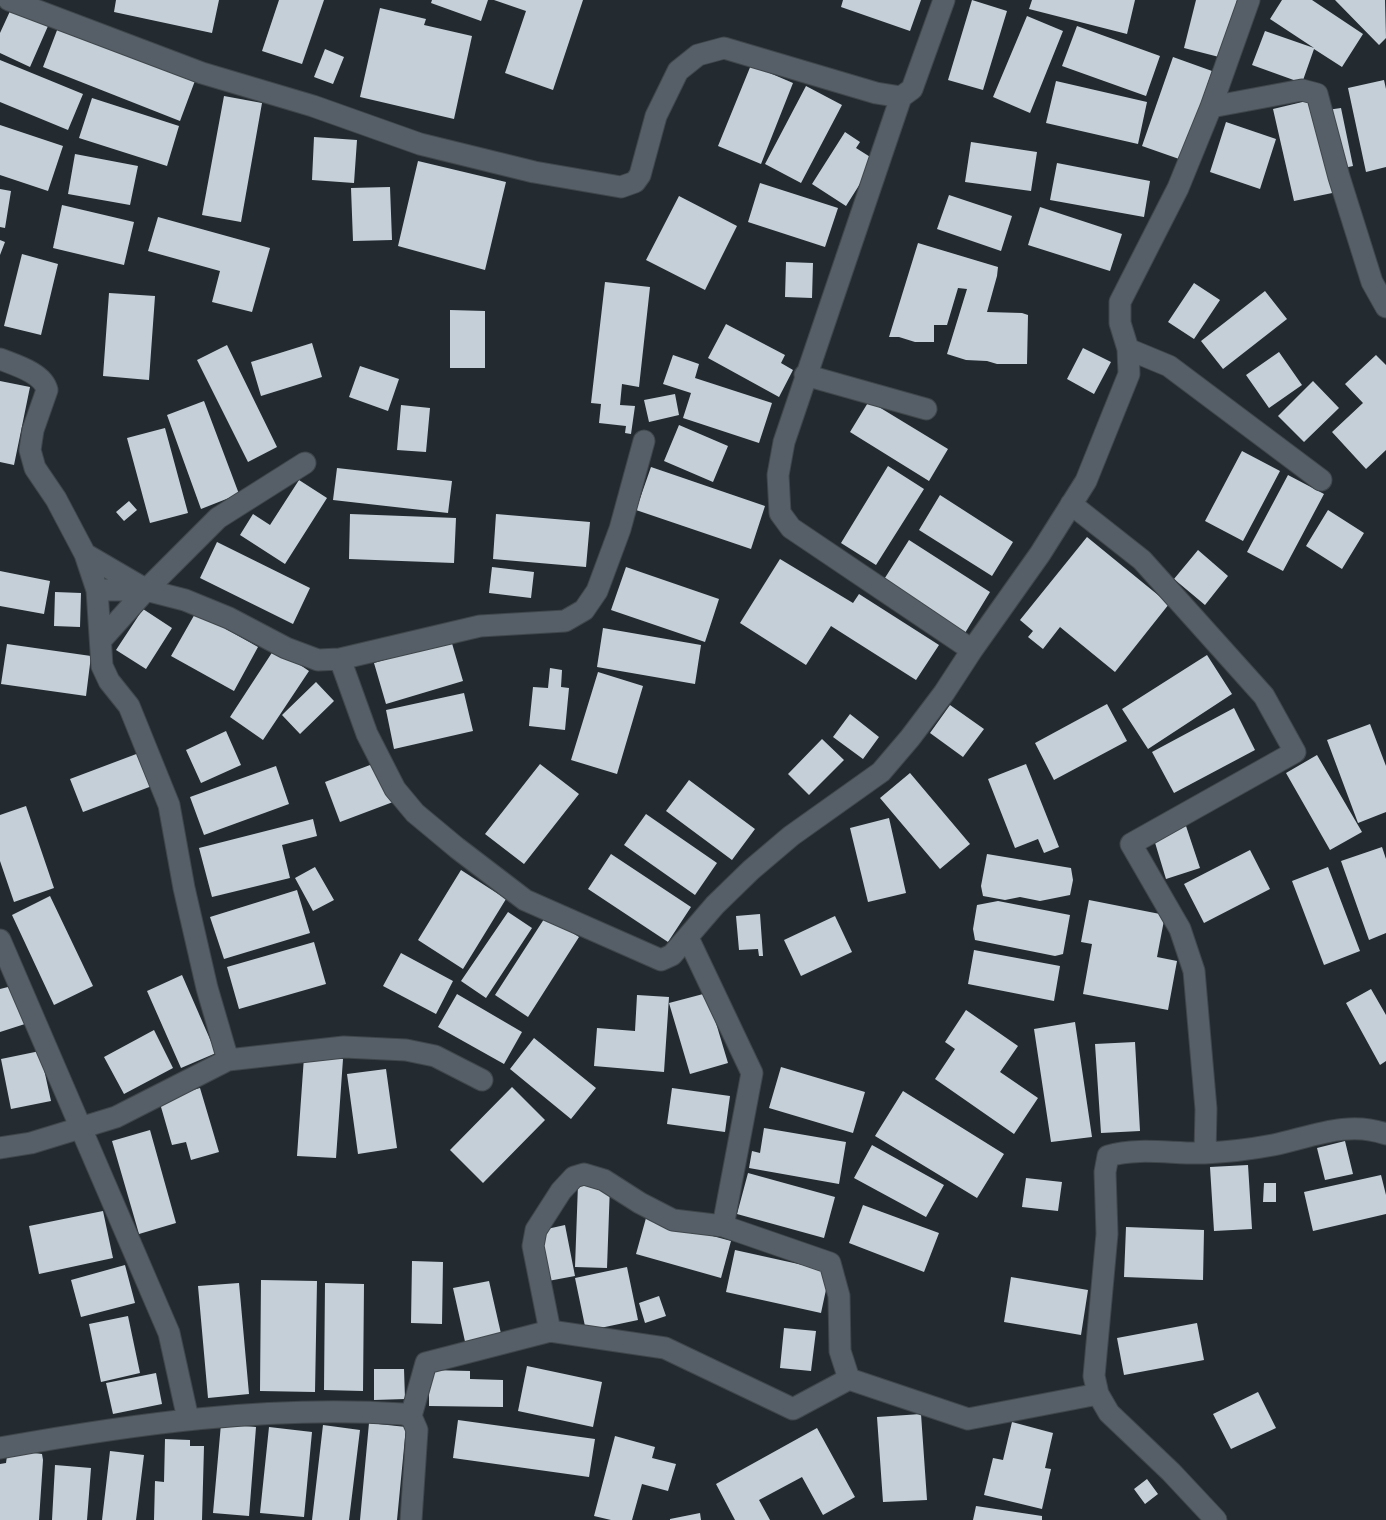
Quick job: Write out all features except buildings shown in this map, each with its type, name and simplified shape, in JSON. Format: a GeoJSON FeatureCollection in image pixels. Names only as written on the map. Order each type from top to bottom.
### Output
{"type":"FeatureCollection","features":[{"type":"Feature","properties":{"kind":"street"},"geometry":{"type":"LineString","coordinates":[[9,0],[202,73],[313,106],[420,144],[534,172],[621,187],[635,182],[640,175],[661,107],[678,71],[698,55],[724,48],[876,93],[901,97]]}},
{"type":"Feature","properties":{"kind":"street"},"geometry":{"type":"LineString","coordinates":[[944,0],[912,89],[901,97],[784,442],[778,475],[780,513],[791,528],[972,650]]}},
{"type":"Feature","properties":{"kind":"street"},"geometry":{"type":"LineString","coordinates":[[340,659],[367,734],[395,789],[415,813],[525,900],[660,960],[672,955],[715,905],[751,870],[791,836],[881,772],[944,693],[1040,554],[1086,481],[1129,374],[1128,350],[1120,323],[1120,302],[1178,188],[1211,107],[1250,0]]}},
{"type":"Feature","properties":{"kind":"street"},"geometry":{"type":"LineString","coordinates":[[1211,107],[1302,90],[1317,94],[1339,177],[1372,282],[1386,307]]}},
{"type":"Feature","properties":{"kind":"street"},"geometry":{"type":"LineString","coordinates":[[1128,350],[1169,366],[1321,480]]}},
{"type":"Feature","properties":{"kind":"street"},"geometry":{"type":"LineString","coordinates":[[0,359],[40,378],[46,386],[47,390],[33,430],[30,450],[35,468],[56,499],[85,554],[97,590],[102,666],[109,681],[129,706],[169,805],[184,888],[207,988],[228,1060]]}},
{"type":"Feature","properties":{"kind":"street"},"geometry":{"type":"LineString","coordinates":[[806,375],[926,409]]}},
{"type":"Feature","properties":{"kind":"street"},"geometry":{"type":"LineString","coordinates":[[97,590],[146,590],[185,600],[229,618],[286,648],[318,660],[340,659],[480,626],[565,621],[584,610],[597,591],[620,529],[644,441]]}},
{"type":"Feature","properties":{"kind":"street"},"geometry":{"type":"LineString","coordinates":[[101,640],[146,590],[218,518],[305,463]]}},
{"type":"Feature","properties":{"kind":"street"},"geometry":{"type":"LineString","coordinates":[[1071,504],[1142,560],[1264,696],[1295,752],[1131,844],[1180,930],[1194,971],[1206,1109],[1206,1153]]}},
{"type":"Feature","properties":{"kind":"street"},"geometry":{"type":"LineString","coordinates":[[85,554],[146,590]]}},
{"type":"Feature","properties":{"kind":"street"},"geometry":{"type":"LineString","coordinates":[[688,938],[752,1073],[723,1226]]}},
{"type":"Feature","properties":{"kind":"street"},"geometry":{"type":"LineString","coordinates":[[0,940],[169,1333],[188,1419]]}},
{"type":"Feature","properties":{"kind":"street"},"geometry":{"type":"LineString","coordinates":[[0,1148],[31,1143],[116,1117],[228,1060],[344,1047],[406,1050],[435,1056],[482,1080]]}},
{"type":"Feature","properties":{"kind":"street"},"geometry":{"type":"LineString","coordinates":[[1216,1520],[1109,1413],[1098,1394],[1094,1376],[1107,1234],[1105,1172],[1108,1156],[1125,1152],[1206,1153],[1272,1145],[1322,1132],[1356,1127],[1373,1129],[1386,1134]]}},
{"type":"Feature","properties":{"kind":"street"},"geometry":{"type":"LineString","coordinates":[[550,1331],[533,1246],[536,1230],[561,1191],[574,1177],[584,1174],[604,1180],[639,1203],[673,1220],[723,1226],[830,1263],[839,1296],[840,1351],[849,1378]]}},
{"type":"Feature","properties":{"kind":"street"},"geometry":{"type":"LineString","coordinates":[[411,1520],[417,1430],[411,1416],[426,1363],[550,1331],[665,1348],[794,1409],[849,1378],[968,1419],[1098,1394]]}},
{"type":"Feature","properties":{"kind":"street"},"geometry":{"type":"LineString","coordinates":[[0,1448],[188,1419],[302,1411],[387,1413],[411,1416]]}}]}
